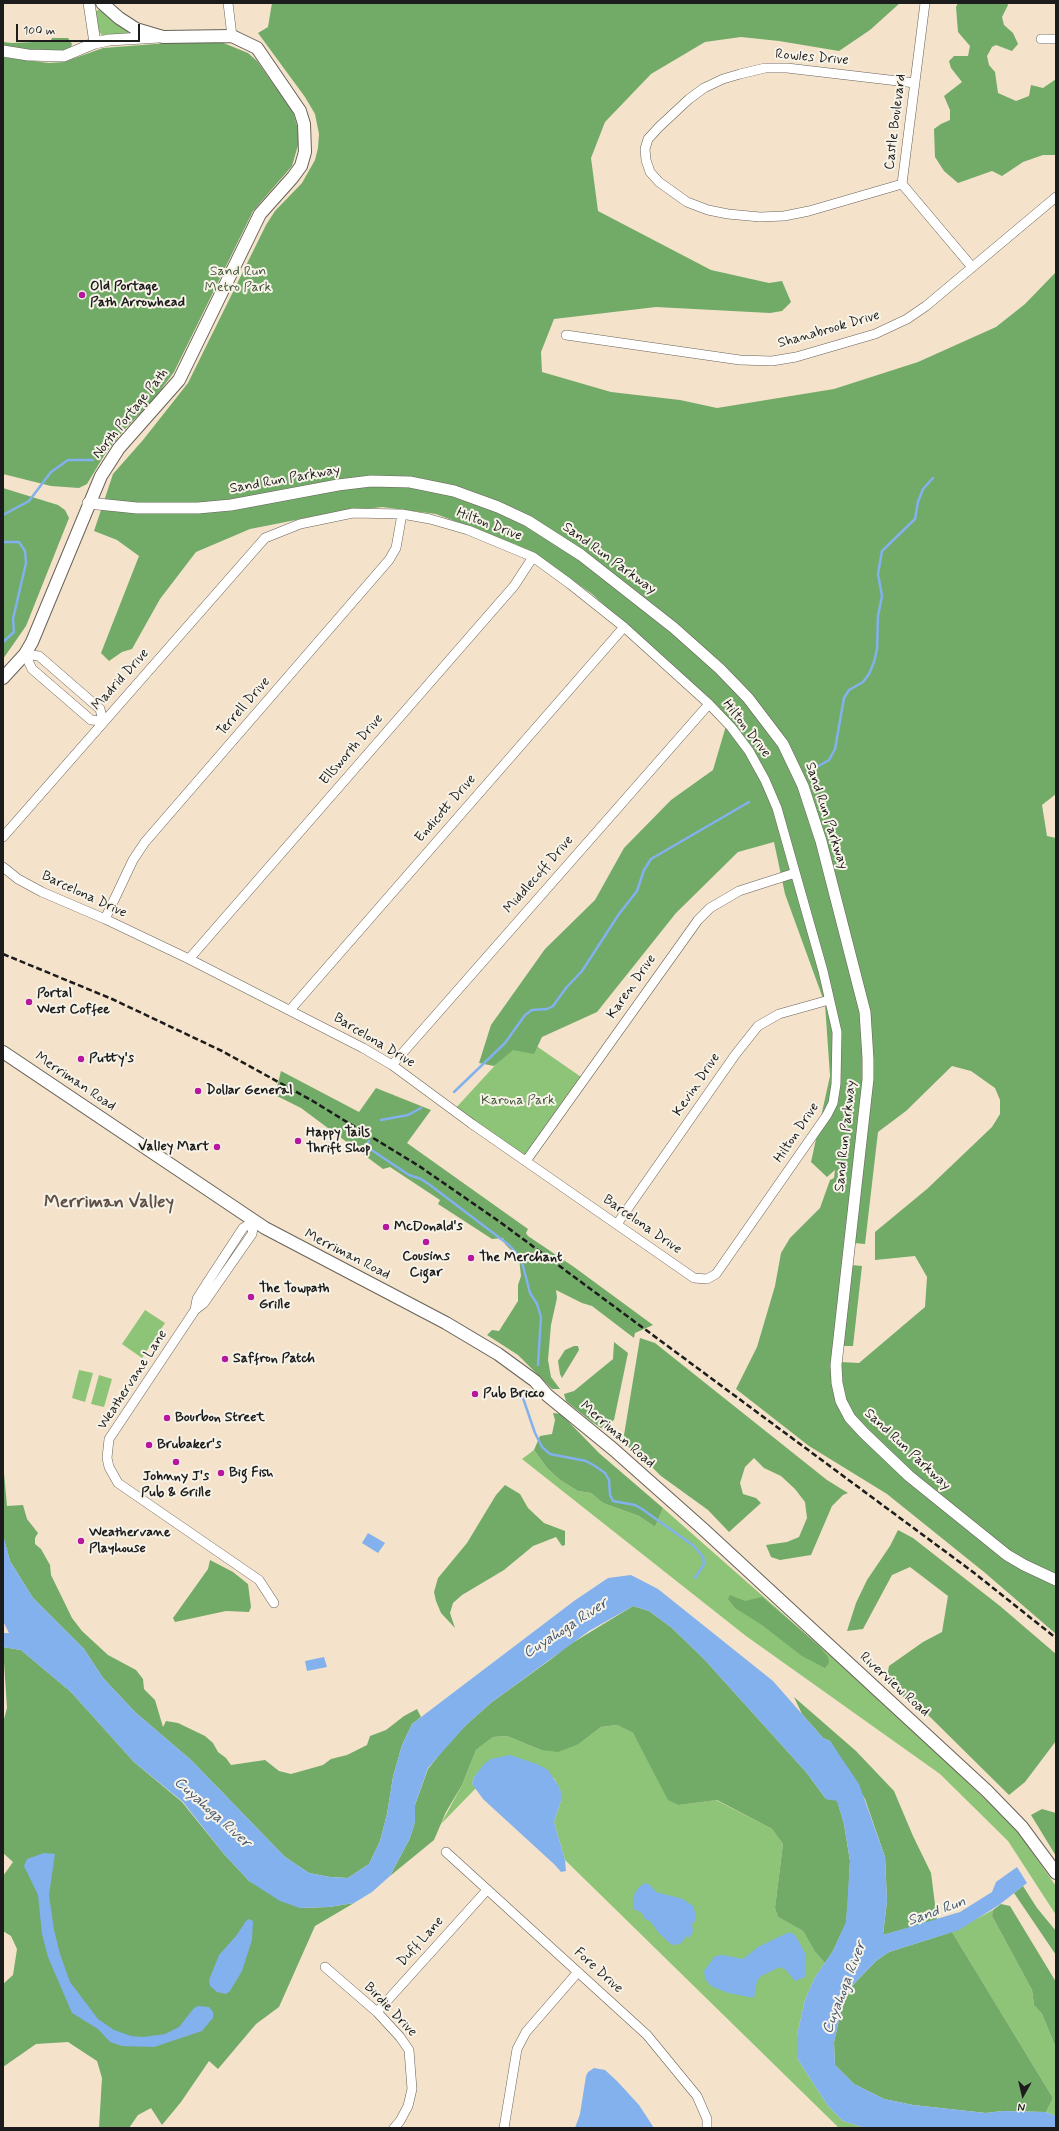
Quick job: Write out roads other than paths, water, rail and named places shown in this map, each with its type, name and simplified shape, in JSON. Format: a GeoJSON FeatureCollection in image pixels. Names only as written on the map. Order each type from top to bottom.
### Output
{"type":"FeatureCollection","features":[{"type":"Feature","properties":{"kind":"main road","name":"North Portage Path"},"geometry":{"type":"LineString","coordinates":[[3,678],[25,654],[32,642],[88,503],[101,476],[119,448],[179,380],[260,214],[293,177],[303,159],[306,138],[304,124],[292,98],[257,48],[232,36],[163,37],[136,29],[118,18],[102,3]]}},
{"type":"Feature","properties":{"kind":"main road","name":"Merriman Road"},"geometry":{"type":"LineString","coordinates":[[3,1052],[254,1221],[288,1241],[446,1323],[503,1358],[535,1381],[547,1395],[613,1449],[702,1528]]}},
{"type":"Feature","properties":{"kind":"main road","name":"Riverview Road"},"geometry":{"type":"LineString","coordinates":[[702,1528],[988,1791],[1022,1828],[1056,1873]]}},
{"type":"Feature","properties":{"kind":"street"},"geometry":{"type":"LineString","coordinates":[[90,3],[95,43]]}},
{"type":"Feature","properties":{"kind":"street"},"geometry":{"type":"LineString","coordinates":[[228,3],[232,36]]}},
{"type":"Feature","properties":{"kind":"street","name":"Castle Boulevard"},"geometry":{"type":"LineString","coordinates":[[925,3],[902,184],[972,267]]}},
{"type":"Feature","properties":{"kind":"street"},"geometry":{"type":"LineString","coordinates":[[3,51],[28,55],[64,56],[95,43],[109,40],[163,37]]}},
{"type":"Feature","properties":{"kind":"street"},"geometry":{"type":"LineString","coordinates":[[1041,39],[1056,40]]}},
{"type":"Feature","properties":{"kind":"street","name":"Rowles Drive"},"geometry":{"type":"LineString","coordinates":[[902,184],[808,211],[784,216],[760,217],[728,214],[708,210],[688,202],[659,182],[650,172],[646,160],[645,149],[648,139],[689,99],[704,88],[723,79],[740,74],[765,68],[786,68],[915,83]]}},
{"type":"Feature","properties":{"kind":"street","name":"Shanabrook Drive"},"geometry":{"type":"LineString","coordinates":[[566,335],[740,360],[784,359],[863,338],[891,327],[926,306],[1056,197]]}},
{"type":"Feature","properties":{"kind":"street","name":"Sand Run Parkway"},"geometry":{"type":"LineString","coordinates":[[88,503],[137,508],[231,505],[338,485],[371,481],[410,482],[454,491],[498,507],[528,521],[581,555],[674,628],[720,669],[748,698],[783,744],[803,786],[821,841],[861,994],[867,1024],[868,1079],[836,1365],[837,1383],[841,1401],[850,1418],[909,1476],[1007,1555],[1056,1580]]}},
{"type":"Feature","properties":{"kind":"street","name":"Hilton Drive"},"geometry":{"type":"LineString","coordinates":[[261,542],[272,534],[286,528],[340,514],[373,512],[402,514],[468,530],[533,557],[624,627],[709,704],[731,728],[758,766],[777,808],[796,873],[837,1032],[838,1058],[836,1084],[830,1109],[716,1274],[707,1279]]}},
{"type":"Feature","properties":{"kind":"street","name":"Terrell Drive"},"geometry":{"type":"LineString","coordinates":[[105,919],[133,860],[145,842],[389,560],[396,548],[402,514]]}},
{"type":"Feature","properties":{"kind":"street","name":"Madrid Drive"},"geometry":{"type":"LineString","coordinates":[[3,837],[261,542]]}},
{"type":"Feature","properties":{"kind":"street","name":"Ellsworth Drive"},"geometry":{"type":"LineString","coordinates":[[189,959],[514,586],[533,557]]}},
{"type":"Feature","properties":{"kind":"street","name":"Endicott Drive"},"geometry":{"type":"LineString","coordinates":[[290,1010],[624,627]]}},
{"type":"Feature","properties":{"kind":"street"},"geometry":{"type":"LineString","coordinates":[[25,654],[39,656],[100,709],[103,721],[91,720],[32,669],[25,654]]}},
{"type":"Feature","properties":{"kind":"street","name":"Middlecoff Drive"},"geometry":{"type":"LineString","coordinates":[[392,1065],[709,704]]}},
{"type":"Feature","properties":{"kind":"street","name":"Barcelona Drive"},"geometry":{"type":"LineString","coordinates":[[3,866],[18,879],[42,892],[105,919],[189,959],[363,1048],[392,1065],[684,1272],[694,1278],[707,1279]]}},
{"type":"Feature","properties":{"kind":"street","name":"Karen Drive"},"geometry":{"type":"LineString","coordinates":[[526,1161],[698,920],[720,902],[739,891],[796,873]]}},
{"type":"Feature","properties":{"kind":"street","name":"Kevin Drive"},"geometry":{"type":"LineString","coordinates":[[617,1224],[735,1055],[758,1026],[779,1014],[829,1000]]}},
{"type":"Feature","properties":{"kind":"street","name":"Weathervane Lane"},"geometry":{"type":"LineString","coordinates":[[254,1221],[243,1228],[221,1261],[207,1290],[204,1303],[195,1310],[110,1439],[107,1458],[108,1467],[118,1483],[259,1580],[274,1603]]}},
{"type":"Feature","properties":{"kind":"street","name":"Weathervane Lane"},"geometry":{"type":"LineString","coordinates":[[207,1290],[230,1266],[252,1234],[254,1221]]}},
{"type":"Feature","properties":{"kind":"street"},"geometry":{"type":"LineString","coordinates":[[221,1261],[230,1266]]}},
{"type":"Feature","properties":{"kind":"street","name":"Fore Drive"},"geometry":{"type":"LineString","coordinates":[[446,1852],[647,2035],[698,2096],[707,2119],[707,2128]]}},
{"type":"Feature","properties":{"kind":"street","name":"Duff Lane"},"geometry":{"type":"LineString","coordinates":[[377,2012],[487,1890]]}},
{"type":"Feature","properties":{"kind":"street","name":"Birdie Drive"},"geometry":{"type":"LineString","coordinates":[[325,1967],[377,2012],[400,2037],[409,2050],[412,2068],[412,2089],[408,2106],[400,2121],[394,2128]]}},
{"type":"Feature","properties":{"kind":"street"},"geometry":{"type":"LineString","coordinates":[[504,2128],[517,2049],[526,2032],[578,1972]]}},
{"type":"Feature","properties":{"kind":"water"},"geometry":{"type":"Polygon","coordinates":[[[368,1533],[385,1543],[378,1553],[362,1543],[368,1533]]]}},
{"type":"Feature","properties":{"kind":"water","name":"Cuyahoga River"},"geometry":{"type":"Polygon","coordinates":[[[3,1535],[10,1561],[33,1598],[84,1649],[103,1678],[135,1712],[191,1760],[285,1857],[309,1873],[330,1877],[348,1878],[369,1864],[380,1841],[387,1814],[393,1777],[402,1745],[412,1724],[574,1601],[608,1578],[631,1575],[658,1589],[773,1681],[823,1738],[830,1741],[859,1784],[885,1857],[887,1901],[883,1935],[960,1912],[992,1892],[996,1882],[1017,1867],[1027,1883],[999,1905],[959,1930],[889,1952],[876,1961],[850,1988],[841,2011],[834,2042],[835,2065],[854,2084],[884,2099],[913,2105],[986,2113],[1003,2111],[1046,2112],[1056,2116],[1056,2128],[865,2128],[843,2121],[828,2106],[797,2058],[797,2035],[805,2000],[815,1977],[833,1951],[846,1922],[850,1861],[844,1824],[837,1801],[826,1799],[806,1772],[704,1659],[672,1628],[649,1611],[633,1606],[589,1631],[492,1702],[466,1725],[428,1768],[415,1805],[415,1822],[410,1838],[390,1876],[372,1892],[354,1903],[329,1907],[300,1908],[280,1901],[249,1881],[224,1854],[183,1802],[134,1762],[71,1692],[21,1650],[3,1647],[3,1633],[9,1633],[3,1621],[3,1535]]]}},
{"type":"Feature","properties":{"kind":"water"},"geometry":{"type":"Polygon","coordinates":[[[324,1657],[327,1667],[307,1671],[305,1661],[324,1657]]]}},
{"type":"Feature","properties":{"kind":"water"},"geometry":{"type":"Polygon","coordinates":[[[510,1755],[537,1764],[548,1770],[558,1785],[561,1792],[561,1801],[554,1822],[565,1860],[566,1871],[561,1872],[483,1799],[472,1784],[474,1777],[484,1764],[491,1759],[510,1755]]]}},
{"type":"Feature","properties":{"kind":"water"},"geometry":{"type":"Polygon","coordinates":[[[44,1853],[55,1854],[49,1895],[54,1930],[60,1954],[70,1982],[98,2019],[114,2030],[131,2036],[143,2037],[165,2034],[179,2027],[194,2008],[198,2006],[209,2007],[213,2012],[213,2018],[202,2031],[154,2047],[122,2046],[110,2042],[98,2029],[72,2013],[48,1957],[42,1934],[38,1895],[24,1866],[27,1859],[44,1853]]]}},
{"type":"Feature","properties":{"kind":"water"},"geometry":{"type":"Polygon","coordinates":[[[645,1883],[650,1885],[656,1892],[683,1899],[693,1906],[696,1915],[695,1921],[692,1924],[693,1932],[689,1938],[687,1936],[680,1944],[672,1945],[659,1933],[650,1921],[645,1919],[642,1913],[634,1909],[633,1897],[639,1887],[645,1883]]]}},
{"type":"Feature","properties":{"kind":"water"},"geometry":{"type":"Polygon","coordinates":[[[249,1919],[253,1921],[252,1940],[242,1971],[230,1991],[226,1994],[217,1992],[210,1986],[209,1980],[219,1955],[249,1919]]]}},
{"type":"Feature","properties":{"kind":"water"},"geometry":{"type":"Polygon","coordinates":[[[787,1933],[793,1933],[806,1955],[805,1977],[795,1981],[786,1970],[780,1967],[761,1976],[757,1981],[754,1998],[728,1993],[711,1986],[705,1979],[704,1971],[715,1956],[723,1955],[743,1959],[758,1947],[787,1933]]]}},
{"type":"Feature","properties":{"kind":"water"},"geometry":{"type":"Polygon","coordinates":[[[594,2068],[605,2070],[617,2081],[639,2105],[654,2128],[575,2128],[580,2114],[586,2076],[588,2072],[594,2068]]]}},
{"type":"Feature","properties":{"kind":"waterway"},"geometry":{"type":"LineString","coordinates":[[3,515],[29,501],[51,472],[68,460],[93,460]]}},
{"type":"Feature","properties":{"kind":"waterway"},"geometry":{"type":"LineString","coordinates":[[810,771],[829,760],[835,749],[844,698],[849,690],[863,682],[869,674],[874,662],[877,649],[878,616],[882,596],[878,574],[882,551],[915,519],[918,502],[923,489],[933,478]]}},
{"type":"Feature","properties":{"kind":"waterway"},"geometry":{"type":"LineString","coordinates":[[3,542],[19,542],[25,551],[26,563],[13,619],[14,632],[3,642]]}},
{"type":"Feature","properties":{"kind":"waterway"},"geometry":{"type":"LineString","coordinates":[[454,1092],[505,1043],[525,1015],[532,1010],[547,1009],[553,1006],[566,988],[582,971],[619,914],[637,891],[644,870],[651,859],[749,802]]}},
{"type":"Feature","properties":{"kind":"waterway"},"geometry":{"type":"LineString","coordinates":[[381,1120],[408,1115],[421,1108]]}},
{"type":"Feature","properties":{"kind":"waterway"},"geometry":{"type":"LineString","coordinates":[[369,1141],[367,1144],[370,1149],[409,1175],[421,1179],[430,1185],[509,1245],[521,1258],[530,1293],[537,1304],[541,1317],[538,1365]]}},
{"type":"Feature","properties":{"kind":"waterway"},"geometry":{"type":"LineString","coordinates":[[523,1398],[535,1433],[542,1447],[550,1454],[586,1461],[595,1466],[605,1473],[609,1480],[610,1495],[613,1501],[635,1505],[694,1546],[703,1557],[704,1564],[695,1578]]}},
{"type":"Feature","properties":{"kind":"railway"},"geometry":{"type":"LineString","coordinates":[[3,954],[112,999],[222,1051],[311,1100],[419,1166],[500,1222],[973,1572],[1056,1638]]}},
{"type":"Feature","properties":{"kind":"place","name":"Old Portage Path Arrowhead"},"geometry":{"type":"Point","coordinates":[82,295]}},
{"type":"Feature","properties":{"kind":"place","name":"Portal West Coffee"},"geometry":{"type":"Point","coordinates":[29,1002]}},
{"type":"Feature","properties":{"kind":"place","name":"Putty's"},"geometry":{"type":"Point","coordinates":[81,1059]}},
{"type":"Feature","properties":{"kind":"place","name":"Dollar General"},"geometry":{"type":"Point","coordinates":[198,1091]}},
{"type":"Feature","properties":{"kind":"place","name":"Happy Tails Thrift Shop"},"geometry":{"type":"Point","coordinates":[298,1141]}},
{"type":"Feature","properties":{"kind":"place","name":"Valley Mart"},"geometry":{"type":"Point","coordinates":[217,1147]}},
{"type":"Feature","properties":{"kind":"place","name":"McDonald's"},"geometry":{"type":"Point","coordinates":[386,1227]}},
{"type":"Feature","properties":{"kind":"place","name":"Cousins Cigar"},"geometry":{"type":"Point","coordinates":[426,1242]}},
{"type":"Feature","properties":{"kind":"place","name":"The Merchant"},"geometry":{"type":"Point","coordinates":[471,1258]}},
{"type":"Feature","properties":{"kind":"place","name":"The Towpath Grille"},"geometry":{"type":"Point","coordinates":[251,1297]}},
{"type":"Feature","properties":{"kind":"place","name":"Saffron Patch"},"geometry":{"type":"Point","coordinates":[225,1359]}},
{"type":"Feature","properties":{"kind":"place","name":"Pub Bricco"},"geometry":{"type":"Point","coordinates":[475,1394]}},
{"type":"Feature","properties":{"kind":"place","name":"Bourbon Street"},"geometry":{"type":"Point","coordinates":[167,1418]}},
{"type":"Feature","properties":{"kind":"place","name":"Brubaker's"},"geometry":{"type":"Point","coordinates":[149,1445]}},
{"type":"Feature","properties":{"kind":"place","name":"Johnny J's Pub & Grille"},"geometry":{"type":"Point","coordinates":[176,1462]}},
{"type":"Feature","properties":{"kind":"place","name":"Big Fish"},"geometry":{"type":"Point","coordinates":[221,1473]}},
{"type":"Feature","properties":{"kind":"place","name":"Weathervane Playhouse"},"geometry":{"type":"Point","coordinates":[81,1541]}},
{"type":"Feature","properties":{"kind":"district","name":"Merriman Valley"},"geometry":{"type":"Point","coordinates":[109,1203]}},
{"type":"Feature","properties":{"kind":"park label","name":"Sand Run Metro Park"},"geometry":{"type":"Point","coordinates":[238,280]}},
{"type":"Feature","properties":{"kind":"park label","name":"Karona Park"},"geometry":{"type":"Point","coordinates":[518,1101]}},
{"type":"Feature","properties":{"kind":"water label","name":"Sand Run"},"geometry":{"type":"Point","coordinates":[937,1912]}}]}
